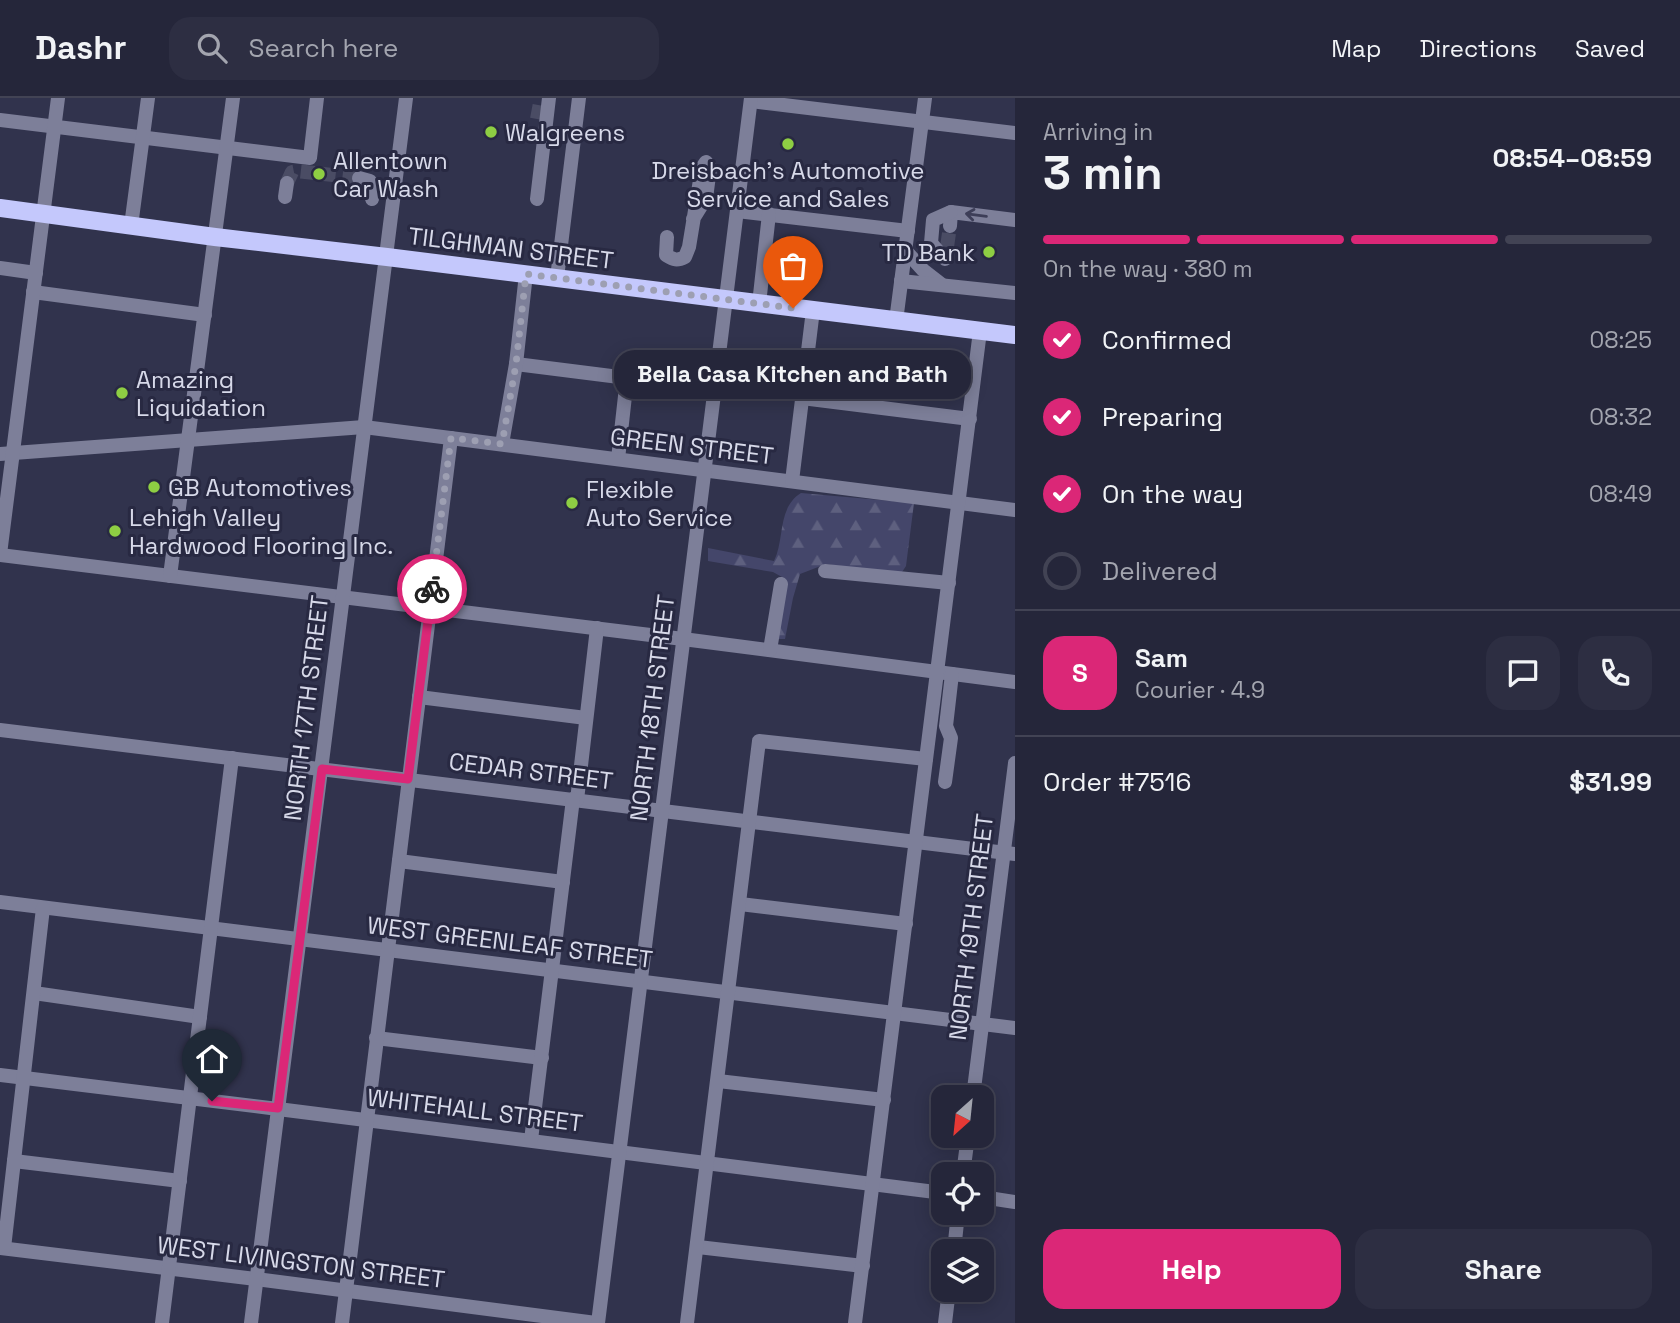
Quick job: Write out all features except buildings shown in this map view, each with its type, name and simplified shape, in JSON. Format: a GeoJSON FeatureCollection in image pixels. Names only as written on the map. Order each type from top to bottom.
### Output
{"type":"FeatureCollection","features":[{"type":"Feature","properties":{"kind":"main road","name":"TILGHMAN STREET"},"geometry":{"type":"LineString","coordinates":[[0,208],[1015,335]]}},
{"type":"Feature","properties":{"kind":"street"},"geometry":{"type":"LineString","coordinates":[[58,98],[36,273],[7,453],[0,555],[1015,682]]}},
{"type":"Feature","properties":{"kind":"street"},"geometry":{"type":"LineString","coordinates":[[131,226],[148,98]]}},
{"type":"Feature","properties":{"kind":"street"},"geometry":{"type":"LineString","coordinates":[[170,576],[233,98]]}},
{"type":"Feature","properties":{"kind":"street"},"geometry":{"type":"LineString","coordinates":[[0,120],[310,158],[317,98]]}},
{"type":"Feature","properties":{"kind":"street","name":"NORTH 17TH STREET"},"geometry":{"type":"LineString","coordinates":[[251,1323],[406,98]]}},
{"type":"Feature","properties":{"kind":"street"},"geometry":{"type":"LineString","coordinates":[[557,278],[579,98]]}},
{"type":"Feature","properties":{"kind":"street"},"geometry":{"type":"LineString","coordinates":[[896,321],[925,98]]}},
{"type":"Feature","properties":{"kind":"street"},"geometry":{"type":"LineString","coordinates":[[537,199],[544,100]]}},
{"type":"Feature","properties":{"kind":"street"},"geometry":{"type":"LineString","coordinates":[[751,100],[1015,133]]}},
{"type":"Feature","properties":{"kind":"street","name":"NORTH 18TH STREET"},"geometry":{"type":"LineString","coordinates":[[597,1323],[751,100]]}},
{"type":"Feature","properties":{"kind":"street"},"geometry":{"type":"LineString","coordinates":[[537,119],[537,148],[541,164]]}},
{"type":"Feature","properties":{"kind":"street"},"geometry":{"type":"LineString","coordinates":[[667,237],[666,255],[673,260],[685,257],[702,168],[706,162]]}},
{"type":"Feature","properties":{"kind":"street"},"geometry":{"type":"LineString","coordinates":[[359,178],[370,181],[374,188],[372,198]]}},
{"type":"Feature","properties":{"kind":"street"},"geometry":{"type":"LineString","coordinates":[[737,211],[908,231]]}},
{"type":"Feature","properties":{"kind":"street"},"geometry":{"type":"LineString","coordinates":[[759,304],[769,214]]}},
{"type":"Feature","properties":{"kind":"street"},"geometry":{"type":"LineString","coordinates":[[942,285],[946,253],[931,243],[933,219],[1015,220]]}},
{"type":"Feature","properties":{"kind":"street"},"geometry":{"type":"LineString","coordinates":[[905,250],[923,270],[942,285]]}},
{"type":"Feature","properties":{"kind":"street"},"geometry":{"type":"LineString","coordinates":[[0,268],[36,273]]}},
{"type":"Feature","properties":{"kind":"street"},"geometry":{"type":"LineString","coordinates":[[502,444],[516,364],[526,274]]}},
{"type":"Feature","properties":{"kind":"street"},"geometry":{"type":"LineString","coordinates":[[901,281],[1015,293]]}},
{"type":"Feature","properties":{"kind":"street"},"geometry":{"type":"LineString","coordinates":[[33,292],[205,315]]}},
{"type":"Feature","properties":{"kind":"street"},"geometry":{"type":"LineString","coordinates":[[792,481],[813,310]]}},
{"type":"Feature","properties":{"kind":"street"},"geometry":{"type":"LineString","coordinates":[[945,782],[951,738],[946,726],[945,673],[949,583],[980,331]]}},
{"type":"Feature","properties":{"kind":"street"},"geometry":{"type":"LineString","coordinates":[[516,364],[627,378],[618,459]]}},
{"type":"Feature","properties":{"kind":"street"},"geometry":{"type":"LineString","coordinates":[[802,398],[970,419]]}},
{"type":"Feature","properties":{"kind":"street","name":"GREEN STREET"},"geometry":{"type":"LineString","coordinates":[[7,453],[364,427],[1015,510]]}},
{"type":"Feature","properties":{"kind":"street"},"geometry":{"type":"LineString","coordinates":[[342,1323],[451,438]]}},
{"type":"Feature","properties":{"kind":"street"},"geometry":{"type":"LineString","coordinates":[[825,571],[949,583]]}},
{"type":"Feature","properties":{"kind":"street"},"geometry":{"type":"LineString","coordinates":[[770,650],[781,584]]}},
{"type":"Feature","properties":{"kind":"street"},"geometry":{"type":"LineString","coordinates":[[531,1140],[597,628]]}},
{"type":"Feature","properties":{"kind":"street"},"geometry":{"type":"LineString","coordinates":[[855,1323],[926,759],[945,673]]}},
{"type":"Feature","properties":{"kind":"street"},"geometry":{"type":"LineString","coordinates":[[419,697],[586,718]]}},
{"type":"Feature","properties":{"kind":"street","name":"CEDAR STREET"},"geometry":{"type":"LineString","coordinates":[[0,730],[1010,854]]}},
{"type":"Feature","properties":{"kind":"street"},"geometry":{"type":"LineString","coordinates":[[687,1323],[760,741],[926,759]]}},
{"type":"Feature","properties":{"kind":"street"},"geometry":{"type":"LineString","coordinates":[[162,1323],[232,758]]}},
{"type":"Feature","properties":{"kind":"street","name":"NORTH 19TH STREET"},"geometry":{"type":"LineString","coordinates":[[974,1085],[1010,854],[1015,763]]}},
{"type":"Feature","properties":{"kind":"street"},"geometry":{"type":"LineString","coordinates":[[399,861],[563,882]]}},
{"type":"Feature","properties":{"kind":"street","name":"WEST GREENLEAF STREET"},"geometry":{"type":"LineString","coordinates":[[0,902],[1015,1028]]}},
{"type":"Feature","properties":{"kind":"street"},"geometry":{"type":"LineString","coordinates":[[740,904],[906,924]]}},
{"type":"Feature","properties":{"kind":"street"},"geometry":{"type":"LineString","coordinates":[[2,1248],[43,908]]}},
{"type":"Feature","properties":{"kind":"street"},"geometry":{"type":"LineString","coordinates":[[34,993],[200,1017]]}},
{"type":"Feature","properties":{"kind":"street"},"geometry":{"type":"LineString","coordinates":[[376,1038],[542,1058]]}},
{"type":"Feature","properties":{"kind":"street","name":"WHITEHALL STREET"},"geometry":{"type":"LineString","coordinates":[[0,1075],[931,1191]]}},
{"type":"Feature","properties":{"kind":"street"},"geometry":{"type":"LineString","coordinates":[[718,1081],[884,1100]]}},
{"type":"Feature","properties":{"kind":"street"},"geometry":{"type":"LineString","coordinates":[[14,1161],[180,1181]]}},
{"type":"Feature","properties":{"kind":"street"},"geometry":{"type":"LineString","coordinates":[[994,1199],[1015,1202]]}},
{"type":"Feature","properties":{"kind":"street"},"geometry":{"type":"LineString","coordinates":[[698,1247],[863,1266]]}},
{"type":"Feature","properties":{"kind":"street","name":"WEST LIVINGSTON STREET"},"geometry":{"type":"LineString","coordinates":[[2,1248],[346,1290],[510,1317],[597,1323]]}},
{"type":"Feature","properties":{"kind":"street"},"geometry":{"type":"LineString","coordinates":[[945,1323],[948,1302]]}},
{"type":"Feature","properties":{"kind":"green space"},"geometry":{"type":"Polygon","coordinates":[[[801,493],[914,503],[906,566],[900,575],[826,564],[800,574],[785,639],[777,639],[782,577],[773,572],[708,561],[708,548],[774,561],[788,507],[801,493]]]}},
{"type":"Feature","properties":{"kind":"tunnel"},"geometry":{"type":"LineString","coordinates":[[537,119],[540,103]]}},
{"type":"Feature","properties":{"kind":"tunnel"},"geometry":{"type":"LineString","coordinates":[[287,183],[292,172],[297,171],[359,178]]}},
{"type":"Feature","properties":{"kind":"tunnel"},"geometry":{"type":"LineString","coordinates":[[947,247],[950,226]]}},
{"type":"Feature","properties":{"kind":"way so far"},"geometry":{"type":"LineString","coordinates":[[432,589],[451,438],[502,444],[516,364],[526,274],[793,308]]}},
{"type":"Feature","properties":{"kind":"place","name":"Walgreens"},"geometry":{"type":"Point","coordinates":[491,132]}},
{"type":"Feature","properties":{"kind":"place","name":"Dreisbach's Automotive Service and Sales"},"geometry":{"type":"Point","coordinates":[788,144]}},
{"type":"Feature","properties":{"kind":"place","name":"Allentown Car Wash"},"geometry":{"type":"Point","coordinates":[319,174]}},
{"type":"Feature","properties":{"kind":"place","name":"TD Bank"},"geometry":{"type":"Point","coordinates":[989,252]}},
{"type":"Feature","properties":{"kind":"place","name":"Bella Casa Kitchen and Bath"},"geometry":{"type":"Point","coordinates":[793,308]}},
{"type":"Feature","properties":{"kind":"place","name":"Amazing Liquidation"},"geometry":{"type":"Point","coordinates":[122,393]}},
{"type":"Feature","properties":{"kind":"place","name":"GB Automotives"},"geometry":{"type":"Point","coordinates":[154,487]}},
{"type":"Feature","properties":{"kind":"place","name":"Flexible Auto Service"},"geometry":{"type":"Point","coordinates":[572,503]}},
{"type":"Feature","properties":{"kind":"place","name":"Lehigh Valley Hardwood Flooring Inc."},"geometry":{"type":"Point","coordinates":[115,531]}},
{"type":"Feature","properties":{"kind":"route"},"geometry":{"type":"LineString","coordinates":[[212,1101],[278,1108],[322,769],[408,779],[432,589]]}}]}
